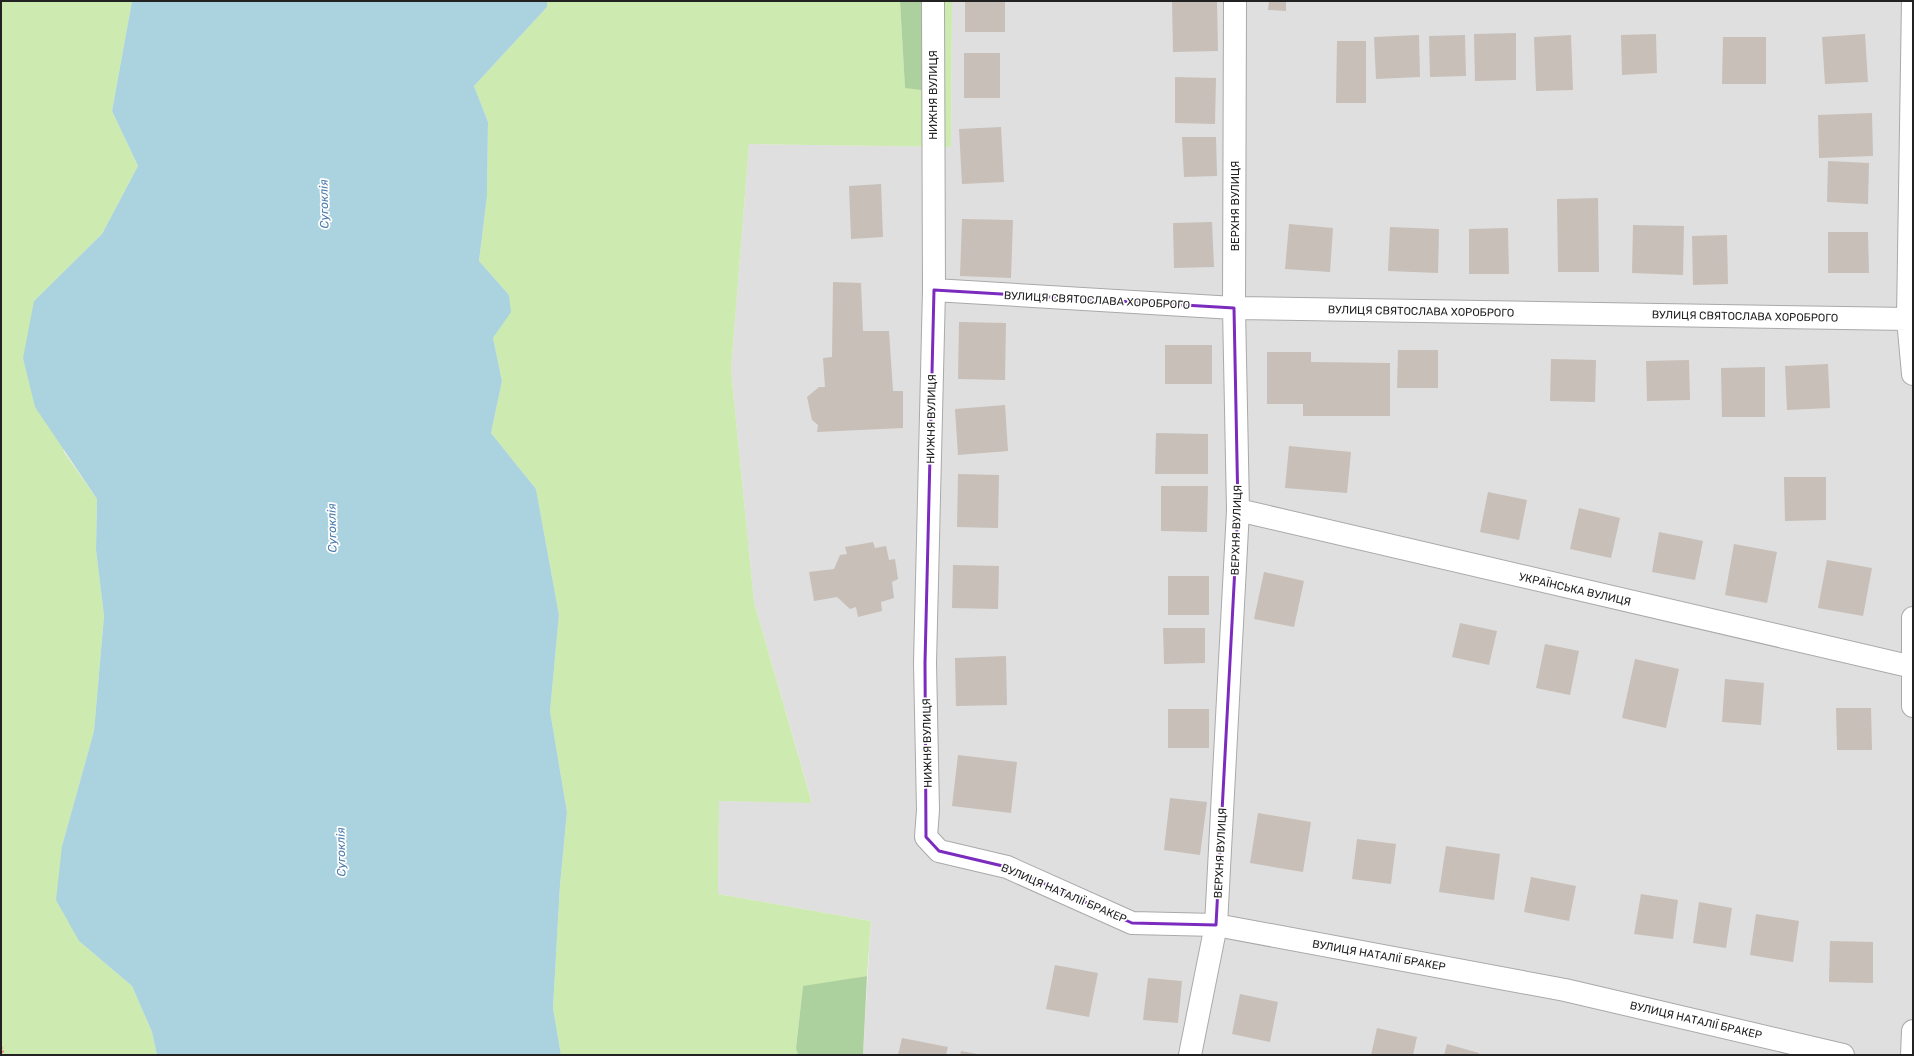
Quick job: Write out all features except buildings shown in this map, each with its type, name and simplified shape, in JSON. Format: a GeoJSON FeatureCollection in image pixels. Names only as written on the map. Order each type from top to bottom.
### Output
{"type":"FeatureCollection","features":[{"type":"Feature","properties":{"kind":"street","name":"НИЖНЯ ВУЛИЦЯ"},"geometry":{"type":"LineString","coordinates":[[926,837],[928,810],[925,663],[934,290],[933,1]]}},
{"type":"Feature","properties":{"kind":"street","name":"ВЕРХНЯ ВУЛИЦЯ"},"geometry":{"type":"LineString","coordinates":[[1190,1055],[1216,925],[1238,510],[1234,308],[1235,1]]}},
{"type":"Feature","properties":{"kind":"street"},"geometry":{"type":"LineString","coordinates":[[1913,1],[1908,319],[1913,374]]}},
{"type":"Feature","properties":{"kind":"street","name":"ВУЛИЦЯ СВЯТОСЛАВА ХОРОБРОГО"},"geometry":{"type":"LineString","coordinates":[[934,290],[1234,308],[1908,319]]}},
{"type":"Feature","properties":{"kind":"street","name":"УКРАЇНСЬКА ВУЛИЦЯ"},"geometry":{"type":"LineString","coordinates":[[1238,510],[1913,667]]}},
{"type":"Feature","properties":{"kind":"street"},"geometry":{"type":"LineString","coordinates":[[1913,618],[1913,706]]}},
{"type":"Feature","properties":{"kind":"street","name":"ВУЛИЦЯ НАТАЛІЇ БРАКЕР"},"geometry":{"type":"LineString","coordinates":[[926,837],[939,851],[1007,867],[1132,923],[1216,925],[1566,990],[1844,1055]]}},
{"type":"Feature","properties":{"kind":"street"},"geometry":{"type":"LineString","coordinates":[[1912,1055],[1913,1031]]}},
{"type":"Feature","properties":{"kind":"path"},"geometry":{"type":"LineString","coordinates":[[1,1047],[4,1055]]}},
{"type":"Feature","properties":{"kind":"highlighted area"},"geometry":{"type":"Polygon","coordinates":[[[934,290],[1234,308],[1238,510],[1216,925],[1132,923],[1007,867],[939,851],[926,837],[925,663],[934,290]]]}},
{"type":"Feature","properties":{"kind":"shaded area"},"geometry":{"type":"Polygon","coordinates":[[[952,1],[1913,1],[1913,1055],[863,1055],[871,921],[718,894],[719,801],[812,802],[754,602],[731,370],[749,144],[951,147],[952,1]]]}},
{"type":"Feature","properties":{"kind":"green space"},"geometry":{"type":"Polygon","coordinates":[[[1,1],[132,1],[112,111],[138,166],[102,234],[34,301],[64,452],[97,499],[96,550],[104,616],[94,731],[62,846],[79,941],[132,986],[152,1032],[157,1055],[1,1055],[1,1]]]}},
{"type":"Feature","properties":{"kind":"green space"},"geometry":{"type":"Polygon","coordinates":[[[547,1],[900,1],[905,88],[925,1],[952,1],[951,147],[749,144],[731,370],[754,602],[812,803],[719,801],[718,894],[871,921],[867,976],[803,987],[796,1047],[798,1055],[561,1055],[553,1008],[560,885],[567,812],[550,711],[559,615],[536,489],[491,433],[502,381],[493,338],[510,312],[509,295],[479,261],[487,196],[488,122],[474,86],[547,7],[547,1]]]}},
{"type":"Feature","properties":{"kind":"green space"},"geometry":{"type":"Polygon","coordinates":[[[900,1],[925,1],[930,91],[905,88],[900,1]]]}},
{"type":"Feature","properties":{"kind":"green space"},"geometry":{"type":"Polygon","coordinates":[[[867,976],[863,1055],[798,1055],[796,1048],[803,986],[867,976]]]}},
{"type":"Feature","properties":{"kind":"water","name":"Сугоклія"},"geometry":{"type":"Polygon","coordinates":[[[132,1],[547,1],[547,7],[474,86],[488,122],[487,196],[479,261],[509,295],[511,312],[493,338],[502,381],[491,433],[536,489],[559,615],[550,711],[567,812],[560,885],[553,1008],[561,1055],[157,1055],[152,1032],[132,986],[79,941],[56,900],[62,846],[94,731],[104,616],[96,550],[97,499],[35,407],[23,358],[34,301],[102,234],[138,166],[112,111],[132,1]]]}}]}
